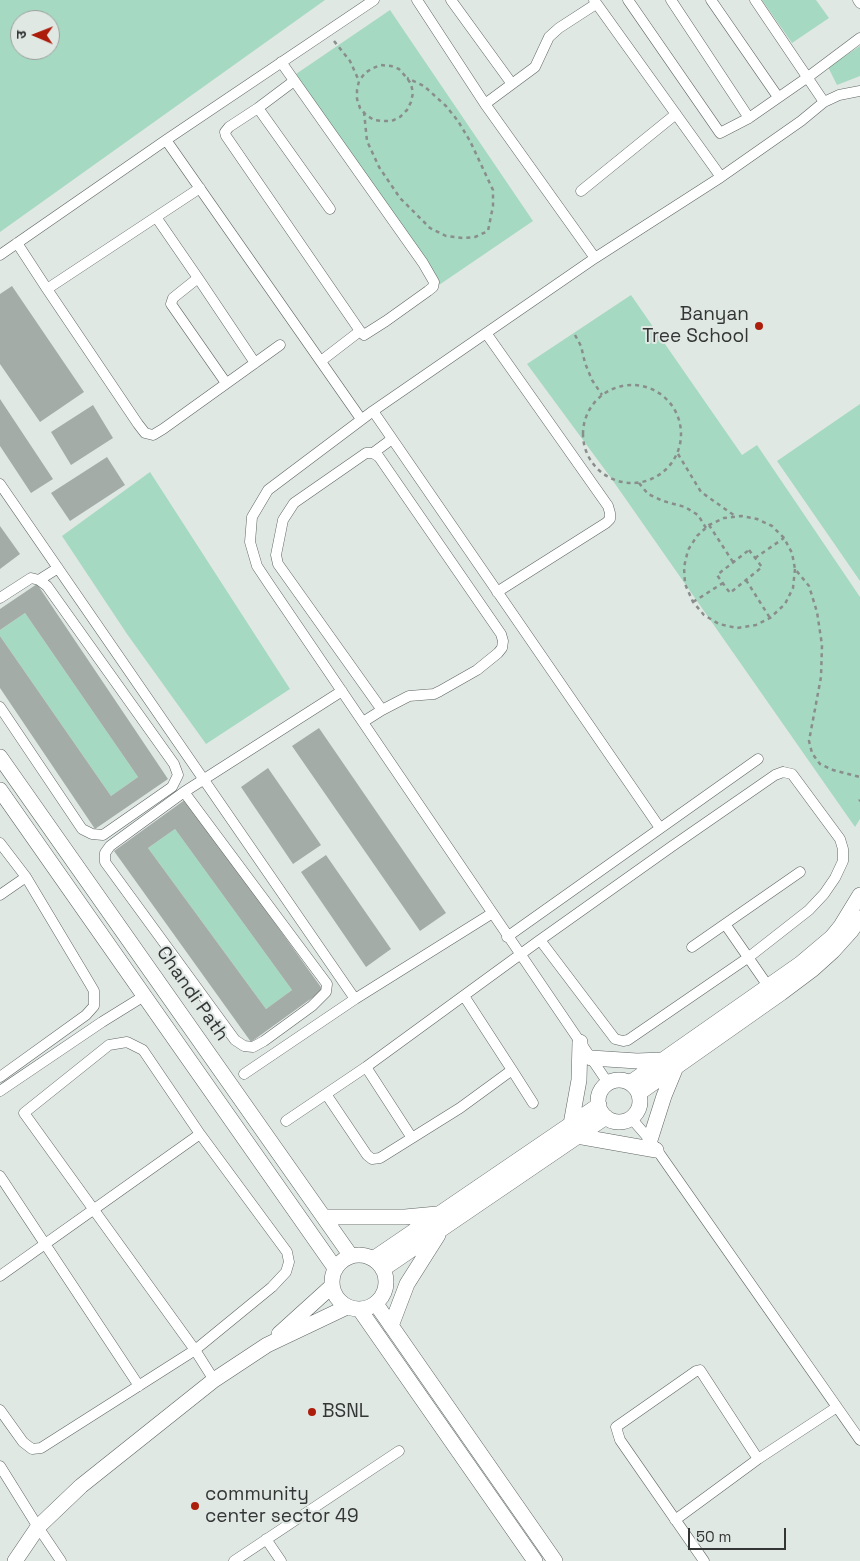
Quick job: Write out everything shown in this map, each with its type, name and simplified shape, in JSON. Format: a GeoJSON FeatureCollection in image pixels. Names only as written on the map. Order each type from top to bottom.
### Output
{"type":"FeatureCollection","features":[{"type":"Feature","properties":{"kind":"main road","name":"Chandi Path"},"geometry":{"type":"LineString","coordinates":[[0,756],[351,1256]]}},
{"type":"Feature","properties":{"kind":"main road"},"geometry":{"type":"LineString","coordinates":[[0,790],[336,1268]]}},
{"type":"Feature","properties":{"kind":"main road"},"geometry":{"type":"LineString","coordinates":[[634,1088],[768,986],[800,964],[832,937],[860,895]]}},
{"type":"Feature","properties":{"kind":"main road"},"geometry":{"type":"LineString","coordinates":[[591,1058],[669,1063],[781,993],[813,969],[833,951],[860,918]]}},
{"type":"Feature","properties":{"kind":"main road"},"geometry":{"type":"LineString","coordinates":[[574,1130],[579,1080],[580,1042]]}},
{"type":"Feature","properties":{"kind":"main road"},"geometry":{"type":"LineString","coordinates":[[574,1130],[653,1145],[669,1063]]}},
{"type":"Feature","properties":{"kind":"main road"},"geometry":{"type":"LineString","coordinates":[[617,1080],[634,1088],[639,1107],[631,1118],[618,1122],[602,1111],[600,1091],[608,1083],[617,1080]]}},
{"type":"Feature","properties":{"kind":"main road"},"geometry":{"type":"LineString","coordinates":[[378,1264],[602,1111]]}},
{"type":"Feature","properties":{"kind":"main road"},"geometry":{"type":"LineString","coordinates":[[324,1217],[405,1218],[449,1215]]}},
{"type":"Feature","properties":{"kind":"main road"},"geometry":{"type":"LineString","coordinates":[[391,1326],[406,1284],[449,1215]]}},
{"type":"Feature","properties":{"kind":"main road"},"geometry":{"type":"LineString","coordinates":[[267,1345],[353,1308],[368,1308],[376,1304],[382,1297],[386,1278],[378,1264],[366,1256],[351,1256],[342,1260],[332,1276],[332,1286],[337,1298],[353,1308],[535,1561]]}},
{"type":"Feature","properties":{"kind":"main road"},"geometry":{"type":"LineString","coordinates":[[15,1561],[38,1527],[81,1486],[214,1380],[267,1345],[332,1286]]}},
{"type":"Feature","properties":{"kind":"main road"},"geometry":{"type":"LineString","coordinates":[[376,1304],[555,1561]]}},
{"type":"Feature","properties":{"kind":"street"},"geometry":{"type":"LineString","coordinates":[[0,255],[166,140],[374,0]]}},
{"type":"Feature","properties":{"kind":"street"},"geometry":{"type":"LineString","coordinates":[[417,0],[486,104],[596,258]]}},
{"type":"Feature","properties":{"kind":"street"},"geometry":{"type":"LineString","coordinates":[[451,0],[512,84]]}},
{"type":"Feature","properties":{"kind":"street"},"geometry":{"type":"LineString","coordinates":[[628,0],[720,133],[749,118],[860,38]]}},
{"type":"Feature","properties":{"kind":"street"},"geometry":{"type":"LineString","coordinates":[[670,0],[749,118]]}},
{"type":"Feature","properties":{"kind":"street"},"geometry":{"type":"LineString","coordinates":[[711,0],[778,97]]}},
{"type":"Feature","properties":{"kind":"street"},"geometry":{"type":"LineString","coordinates":[[755,0],[824,102]]}},
{"type":"Feature","properties":{"kind":"street"},"geometry":{"type":"LineString","coordinates":[[486,104],[535,67],[549,37],[595,2],[720,177]]}},
{"type":"Feature","properties":{"kind":"street"},"geometry":{"type":"LineString","coordinates":[[281,62],[423,263],[434,282],[433,287],[366,334],[360,331],[226,136],[225,132],[228,127],[258,108],[294,81]]}},
{"type":"Feature","properties":{"kind":"street"},"geometry":{"type":"LineString","coordinates":[[608,1083],[491,914],[257,566],[250,542],[252,517],[268,490],[361,419],[596,258],[720,177],[801,121],[824,102],[839,95],[860,91]]}},
{"type":"Feature","properties":{"kind":"street"},"geometry":{"type":"LineString","coordinates":[[258,108],[330,209]]}},
{"type":"Feature","properties":{"kind":"street"},"geometry":{"type":"LineString","coordinates":[[580,191],[676,114]]}},
{"type":"Feature","properties":{"kind":"street"},"geometry":{"type":"LineString","coordinates":[[166,140],[361,419]]}},
{"type":"Feature","properties":{"kind":"street"},"geometry":{"type":"LineString","coordinates":[[47,289],[200,188]]}},
{"type":"Feature","properties":{"kind":"street"},"geometry":{"type":"LineString","coordinates":[[156,217],[255,363]]}},
{"type":"Feature","properties":{"kind":"street"},"geometry":{"type":"LineString","coordinates":[[17,243],[138,424],[146,432],[153,434],[163,429],[280,345]]}},
{"type":"Feature","properties":{"kind":"street"},"geometry":{"type":"LineString","coordinates":[[198,278],[173,298],[171,304],[226,383]]}},
{"type":"Feature","properties":{"kind":"street"},"geometry":{"type":"LineString","coordinates":[[321,361],[360,331]]}},
{"type":"Feature","properties":{"kind":"street"},"geometry":{"type":"LineString","coordinates":[[486,333],[608,506],[610,513],[610,519],[606,523],[497,592]]}},
{"type":"Feature","properties":{"kind":"street"},"geometry":{"type":"LineString","coordinates":[[373,411],[660,828]]}},
{"type":"Feature","properties":{"kind":"street"},"geometry":{"type":"LineString","coordinates":[[373,453],[392,439]]}},
{"type":"Feature","properties":{"kind":"street"},"geometry":{"type":"LineString","coordinates":[[363,722],[409,696],[434,694],[477,670],[498,653],[502,648],[503,640],[501,634],[385,465],[373,453],[366,453],[294,503],[283,520],[276,555],[278,564],[382,710]]}},
{"type":"Feature","properties":{"kind":"street"},"geometry":{"type":"LineString","coordinates":[[0,484],[354,999]]}},
{"type":"Feature","properties":{"kind":"street"},"geometry":{"type":"LineString","coordinates":[[39,580],[58,568]]}},
{"type":"Feature","properties":{"kind":"street"},"geometry":{"type":"LineString","coordinates":[[0,598],[31,578],[39,580],[47,586],[174,764],[178,775],[172,787],[103,835],[92,834],[82,829],[0,707]]}},
{"type":"Feature","properties":{"kind":"street"},"geometry":{"type":"LineString","coordinates":[[184,792],[327,984],[326,992],[312,1006],[253,1047],[244,1046],[234,1040],[105,862],[105,853],[110,846],[184,792],[342,691]]}},
{"type":"Feature","properties":{"kind":"street"},"geometry":{"type":"LineString","coordinates":[[174,764],[188,755]]}},
{"type":"Feature","properties":{"kind":"street"},"geometry":{"type":"LineString","coordinates":[[507,937],[758,760]]}},
{"type":"Feature","properties":{"kind":"street"},"geometry":{"type":"LineString","coordinates":[[286,1121],[366,1067],[540,940],[671,846],[775,775],[783,772],[792,774],[840,839],[843,849],[843,861],[835,878],[824,894],[809,910],[749,957],[623,1042],[615,1040],[609,1034],[540,940]]}},
{"type":"Feature","properties":{"kind":"street"},"geometry":{"type":"LineString","coordinates":[[0,843],[26,877],[94,991],[94,1006],[86,1015],[0,1077]]}},
{"type":"Feature","properties":{"kind":"street"},"geometry":{"type":"LineString","coordinates":[[692,947],[800,872]]}},
{"type":"Feature","properties":{"kind":"street"},"geometry":{"type":"LineString","coordinates":[[0,895],[26,877]]}},
{"type":"Feature","properties":{"kind":"street"},"geometry":{"type":"LineString","coordinates":[[244,1074],[354,999],[491,914]]}},
{"type":"Feature","properties":{"kind":"street"},"geometry":{"type":"LineString","coordinates":[[725,924],[768,986]]}},
{"type":"Feature","properties":{"kind":"street"},"geometry":{"type":"LineString","coordinates":[[0,1091],[144,996]]}},
{"type":"Feature","properties":{"kind":"street"},"geometry":{"type":"LineString","coordinates":[[464,996],[533,1103]]}},
{"type":"Feature","properties":{"kind":"street"},"geometry":{"type":"LineString","coordinates":[[0,1410],[22,1442],[32,1449],[41,1448],[195,1350],[272,1287],[286,1272],[289,1262],[286,1252],[200,1134],[143,1050],[128,1042],[109,1045],[24,1113],[195,1350],[214,1380]]}},
{"type":"Feature","properties":{"kind":"street"},"geometry":{"type":"LineString","coordinates":[[366,1067],[412,1138]]}},
{"type":"Feature","properties":{"kind":"street"},"geometry":{"type":"LineString","coordinates":[[326,1094],[367,1156],[372,1159],[380,1158],[460,1108],[512,1070]]}},
{"type":"Feature","properties":{"kind":"street"},"geometry":{"type":"LineString","coordinates":[[631,1118],[653,1145],[860,1440]]}},
{"type":"Feature","properties":{"kind":"street"},"geometry":{"type":"LineString","coordinates":[[0,1276],[200,1134]]}},
{"type":"Feature","properties":{"kind":"street"},"geometry":{"type":"LineString","coordinates":[[0,1176],[139,1386]]}},
{"type":"Feature","properties":{"kind":"street"},"geometry":{"type":"LineString","coordinates":[[704,1561],[617,1434],[616,1427],[700,1370],[758,1459]]}},
{"type":"Feature","properties":{"kind":"street"},"geometry":{"type":"LineString","coordinates":[[675,1520],[758,1459],[837,1407]]}},
{"type":"Feature","properties":{"kind":"street"},"geometry":{"type":"LineString","coordinates":[[234,1561],[399,1451]]}},
{"type":"Feature","properties":{"kind":"street"},"geometry":{"type":"LineString","coordinates":[[0,1466],[61,1561]]}},
{"type":"Feature","properties":{"kind":"street"},"geometry":{"type":"LineString","coordinates":[[266,1539],[281,1561]]}},
{"type":"Feature","properties":{"kind":"path"},"geometry":{"type":"LineString","coordinates":[[325,33],[350,61],[360,81]]}},
{"type":"Feature","properties":{"kind":"path"},"geometry":{"type":"LineString","coordinates":[[364,112],[374,120],[383,122],[400,116],[407,110],[411,102],[411,84],[399,70],[391,66],[382,65],[372,68],[365,73],[357,90],[357,99],[364,112],[367,141],[380,167],[400,198],[430,228],[446,236],[463,238],[475,237],[488,231],[494,206],[493,190],[470,141],[446,106],[424,86],[407,78]]}},
{"type":"Feature","properties":{"kind":"path"},"geometry":{"type":"LineString","coordinates":[[575,335],[581,346],[592,380],[602,395]]}},
{"type":"Feature","properties":{"kind":"path"},"geometry":{"type":"LineString","coordinates":[[625,384],[640,384],[655,389],[668,399],[677,411],[681,426],[681,442],[677,454],[667,469],[654,478],[639,483],[620,482],[611,478],[598,469],[588,457],[584,442],[583,426],[588,411],[610,389],[625,384]]}},
{"type":"Feature","properties":{"kind":"path"},"geometry":{"type":"LineString","coordinates":[[677,454],[701,492],[735,516]]}},
{"type":"Feature","properties":{"kind":"path"},"geometry":{"type":"LineString","coordinates":[[639,483],[648,494],[663,501],[685,507],[698,514],[706,528]]}},
{"type":"Feature","properties":{"kind":"path"},"geometry":{"type":"LineString","coordinates":[[735,516],[757,519],[772,526],[784,538],[792,553],[795,569],[793,588],[785,604],[770,618],[756,625],[738,628],[720,624],[704,615],[693,602],[685,584],[684,567],[688,550],[697,536],[709,525],[724,518],[735,516]]}},
{"type":"Feature","properties":{"kind":"path"},"geometry":{"type":"LineString","coordinates":[[709,525],[733,562]]}},
{"type":"Feature","properties":{"kind":"path"},"geometry":{"type":"LineString","coordinates":[[755,558],[784,538]]}},
{"type":"Feature","properties":{"kind":"path"},"geometry":{"type":"LineString","coordinates":[[749,550],[762,567],[730,593],[717,575],[733,562],[749,550]]}},
{"type":"Feature","properties":{"kind":"path"},"geometry":{"type":"LineString","coordinates":[[795,569],[809,586],[817,612],[822,645],[821,678],[809,741],[812,753],[820,764],[833,770],[860,777]]}},
{"type":"Feature","properties":{"kind":"path"},"geometry":{"type":"LineString","coordinates":[[746,580],[770,618]]}},
{"type":"Feature","properties":{"kind":"path"},"geometry":{"type":"LineString","coordinates":[[693,602],[723,583]]}},
{"type":"Feature","properties":{"kind":"green space"},"geometry":{"type":"Polygon","coordinates":[[[0,0],[325,0],[0,232],[0,0]]]}},
{"type":"Feature","properties":{"kind":"green space"},"geometry":{"type":"Polygon","coordinates":[[[762,0],[816,0],[829,18],[792,43],[762,0]]]}},
{"type":"Feature","properties":{"kind":"green space"},"geometry":{"type":"Polygon","coordinates":[[[390,10],[533,221],[439,285],[296,74],[390,10]]]}},
{"type":"Feature","properties":{"kind":"green space"},"geometry":{"type":"Polygon","coordinates":[[[860,46],[860,76],[837,85],[828,67],[860,46]]]}},
{"type":"Feature","properties":{"kind":"green space"},"geometry":{"type":"Polygon","coordinates":[[[631,295],[742,455],[757,445],[860,597],[860,819],[855,827],[611,478],[527,364],[631,295]]]}},
{"type":"Feature","properties":{"kind":"green space"},"geometry":{"type":"Polygon","coordinates":[[[860,404],[860,581],[777,461],[860,404]]]}},
{"type":"Feature","properties":{"kind":"green space"},"geometry":{"type":"Polygon","coordinates":[[[150,472],[290,689],[206,744],[127,634],[62,536],[150,472]]]}},
{"type":"Feature","properties":{"kind":"green space"},"geometry":{"type":"Polygon","coordinates":[[[25,613],[138,777],[111,796],[0,636],[0,630],[25,613]]]}},
{"type":"Feature","properties":{"kind":"green space"},"geometry":{"type":"Polygon","coordinates":[[[175,829],[292,990],[266,1009],[148,848],[175,829]]]}},
{"type":"Feature","properties":{"kind":"building"},"geometry":{"type":"Polygon","coordinates":[[[12,286],[84,392],[40,422],[0,364],[0,294],[12,286]]]}},
{"type":"Feature","properties":{"kind":"building"},"geometry":{"type":"Polygon","coordinates":[[[0,399],[53,479],[31,493],[0,446],[0,399]]]}},
{"type":"Feature","properties":{"kind":"building"},"geometry":{"type":"Polygon","coordinates":[[[93,405],[113,438],[71,465],[51,432],[93,405]]]}},
{"type":"Feature","properties":{"kind":"building"},"geometry":{"type":"Polygon","coordinates":[[[107,457],[125,485],[70,521],[51,493],[107,457]]]}},
{"type":"Feature","properties":{"kind":"building"},"geometry":{"type":"Polygon","coordinates":[[[0,526],[20,554],[0,569],[0,526]]]}},
{"type":"Feature","properties":{"kind":"building"},"geometry":{"type":"Polygon","coordinates":[[[37,584],[168,779],[95,829],[0,688],[0,636],[111,796],[138,777],[25,613],[0,630],[0,609],[37,584]]]}},
{"type":"Feature","properties":{"kind":"building"},"geometry":{"type":"Polygon","coordinates":[[[319,728],[446,913],[420,931],[292,746],[319,728]]]}},
{"type":"Feature","properties":{"kind":"building"},"geometry":{"type":"Polygon","coordinates":[[[268,768],[321,845],[293,864],[241,787],[268,768]]]}},
{"type":"Feature","properties":{"kind":"building"},"geometry":{"type":"Polygon","coordinates":[[[186,799],[323,990],[251,1042],[114,851],[186,799]],[[175,829],[148,848],[266,1009],[292,990],[175,829]]]}},
{"type":"Feature","properties":{"kind":"building"},"geometry":{"type":"Polygon","coordinates":[[[326,855],[391,949],[366,967],[301,872],[326,855]]]}},
{"type":"Feature","properties":{"kind":"place","name":"Banyan Tree School"},"geometry":{"type":"Point","coordinates":[759,326]}},
{"type":"Feature","properties":{"kind":"place","name":"BSNL"},"geometry":{"type":"Point","coordinates":[312,1412]}},
{"type":"Feature","properties":{"kind":"place","name":"community center sector 49"},"geometry":{"type":"Point","coordinates":[195,1506]}}]}
